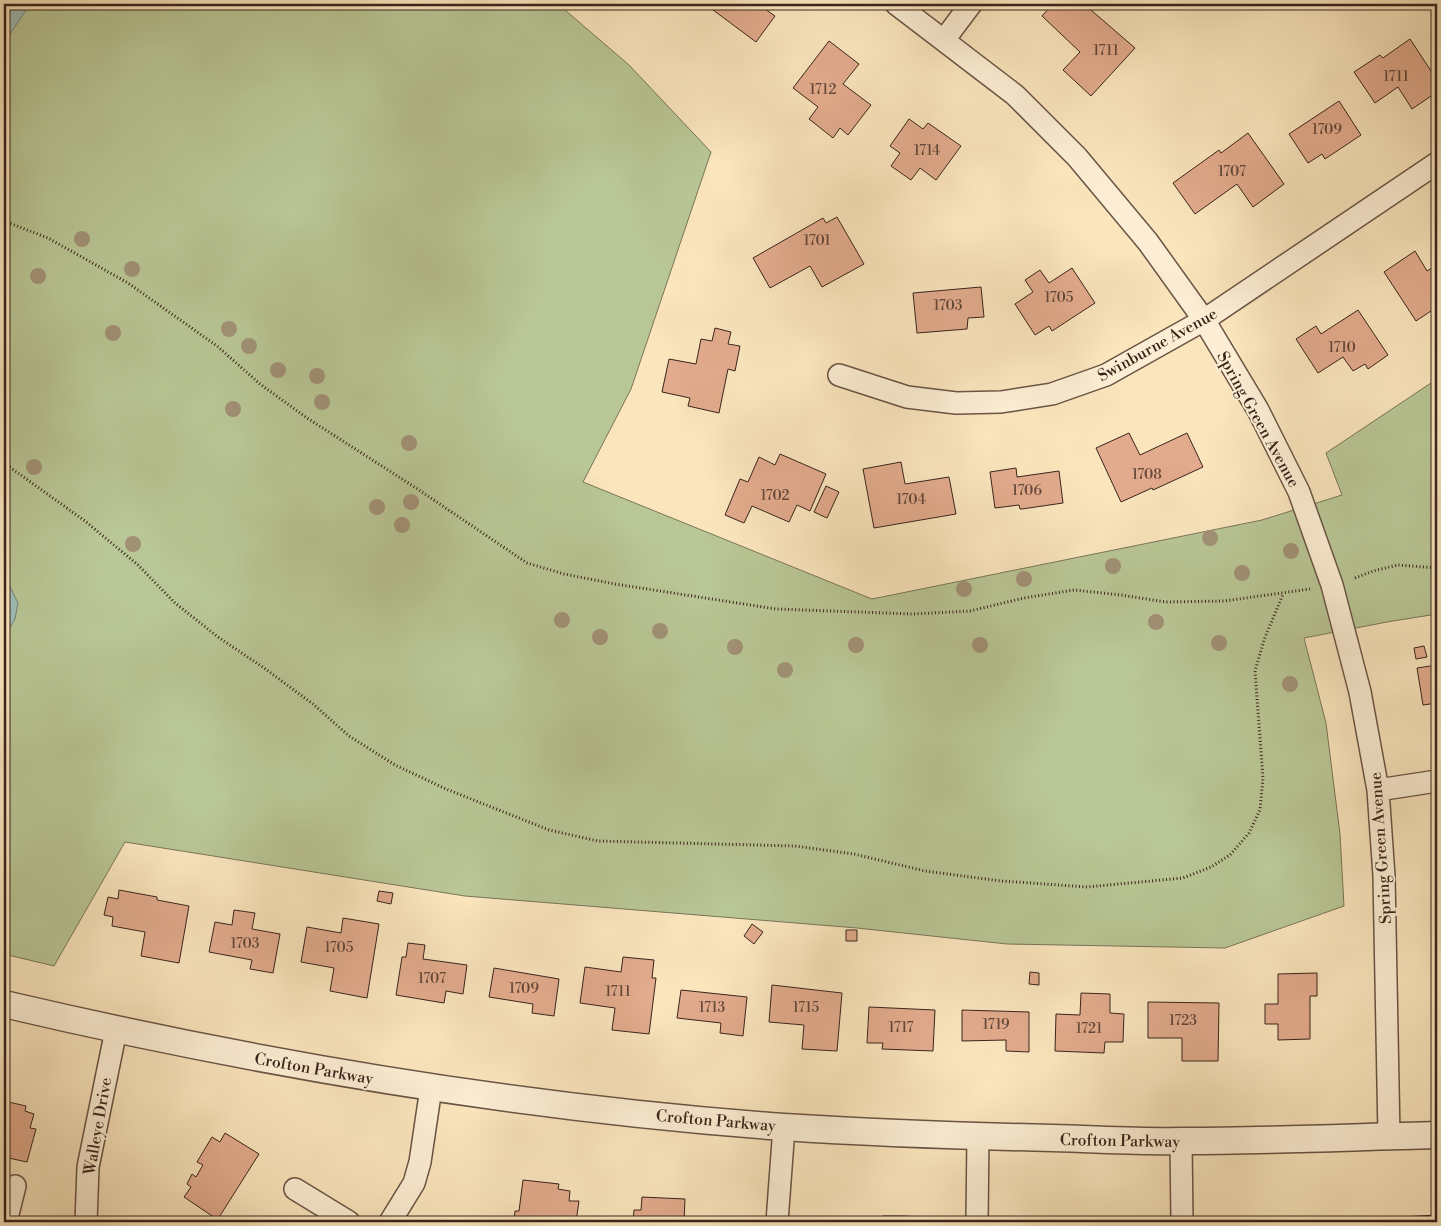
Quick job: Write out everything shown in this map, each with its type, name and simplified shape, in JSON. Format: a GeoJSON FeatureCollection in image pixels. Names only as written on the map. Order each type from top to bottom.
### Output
{"type":"FeatureCollection","features":[{"type":"Feature","properties":{"kind":"street","name":"Spring Green Avenue"},"geometry":{"type":"LineString","coordinates":[[896,4],[1015,95],[1077,157],[1148,242],[1204,320],[1258,410],[1299,492],[1332,585],[1360,692],[1378,790],[1384,876],[1389,1136]]}},
{"type":"Feature","properties":{"kind":"street"},"geometry":{"type":"LineString","coordinates":[[944,40],[971,4]]}},
{"type":"Feature","properties":{"kind":"street","name":"Swinburne Avenue"},"geometry":{"type":"LineString","coordinates":[[839,376],[907,397],[956,403],[1001,402],[1052,394],[1106,375],[1204,320],[1437,163]]}},
{"type":"Feature","properties":{"kind":"street"},"geometry":{"type":"LineString","coordinates":[[1378,790],[1437,781]]}},
{"type":"Feature","properties":{"kind":"street","name":"Crofton Parkway"},"geometry":{"type":"LineString","coordinates":[[4,1004],[116,1030],[254,1058],[431,1088],[598,1109],[784,1127],[978,1136],[1181,1142],[1437,1135]]}},
{"type":"Feature","properties":{"kind":"street","name":"Walleye Drive"},"geometry":{"type":"LineString","coordinates":[[86,1222],[88,1167],[116,1030]]}},
{"type":"Feature","properties":{"kind":"street"},"geometry":{"type":"LineString","coordinates":[[390,1222],[414,1184],[420,1162],[431,1088]]}},
{"type":"Feature","properties":{"kind":"street"},"geometry":{"type":"LineString","coordinates":[[778,1222],[784,1127]]}},
{"type":"Feature","properties":{"kind":"street"},"geometry":{"type":"LineString","coordinates":[[977,1222],[978,1136]]}},
{"type":"Feature","properties":{"kind":"street"},"geometry":{"type":"LineString","coordinates":[[1181,1142],[1182,1222]]}},
{"type":"Feature","properties":{"kind":"street"},"geometry":{"type":"LineString","coordinates":[[6,1222],[14,1186]]}},
{"type":"Feature","properties":{"kind":"street"},"geometry":{"type":"LineString","coordinates":[[295,1189],[349,1222]]}},
{"type":"Feature","properties":{"kind":"path"},"geometry":{"type":"LineString","coordinates":[[4,221],[48,238],[128,282],[217,346],[260,384],[307,418],[416,488],[527,563],[564,574],[615,584],[776,609],[913,614],[970,611],[1024,598],[1074,590],[1166,602],[1224,602],[1332,585],[1372,571],[1398,566],[1437,568]]}},
{"type":"Feature","properties":{"kind":"path"},"geometry":{"type":"LineString","coordinates":[[4,463],[85,521],[138,565],[175,603],[271,673],[357,740],[395,765],[446,789],[549,830],[598,841],[795,846],[854,854],[925,871],[1001,881],[1087,887],[1183,878],[1211,866],[1230,855],[1249,833],[1260,810],[1263,778],[1255,671],[1264,640],[1283,594]]}},
{"type":"Feature","properties":{"kind":"green space"},"geometry":{"type":"Polygon","coordinates":[[[4,4],[558,4],[629,65],[711,152],[631,389],[583,482],[872,599],[1262,520],[1342,495],[1326,453],[1437,379],[1437,614],[1304,638],[1326,723],[1340,834],[1344,906],[1225,948],[1007,944],[857,928],[465,896],[125,842],[54,966],[4,954],[4,4]]]}},
{"type":"Feature","properties":{"kind":"water"},"geometry":{"type":"Polygon","coordinates":[[[4,4],[30,4],[4,43],[4,4]]]}},
{"type":"Feature","properties":{"kind":"water"},"geometry":{"type":"Polygon","coordinates":[[[4,575],[18,603],[15,619],[4,638],[4,575]]]}},
{"type":"Feature","properties":{"kind":"building"},"geometry":{"type":"Polygon","coordinates":[[[705,4],[758,4],[775,16],[756,42],[705,4]]]}},
{"type":"Feature","properties":{"kind":"building"},"geometry":{"type":"Polygon","coordinates":[[[1053,4],[1084,4],[1135,48],[1091,96],[1063,70],[1080,52],[1042,16],[1053,4]]]}},
{"type":"Feature","properties":{"kind":"building"},"geometry":{"type":"Polygon","coordinates":[[[1410,39],[1437,80],[1437,92],[1412,109],[1398,87],[1375,103],[1354,72],[1380,55],[1383,58],[1410,39]]]}},
{"type":"Feature","properties":{"kind":"building"},"geometry":{"type":"Polygon","coordinates":[[[829,41],[859,64],[843,84],[871,105],[848,135],[840,128],[833,138],[809,119],[818,107],[793,88],[829,41]]]}},
{"type":"Feature","properties":{"kind":"building"},"geometry":{"type":"Polygon","coordinates":[[[1339,101],[1361,135],[1325,159],[1322,154],[1308,163],[1289,134],[1339,101]]]}},
{"type":"Feature","properties":{"kind":"building"},"geometry":{"type":"Polygon","coordinates":[[[909,119],[923,129],[928,123],[961,146],[936,180],[920,168],[911,180],[891,166],[900,153],[890,146],[909,119]]]}},
{"type":"Feature","properties":{"kind":"building"},"geometry":{"type":"Polygon","coordinates":[[[1248,133],[1284,184],[1253,207],[1237,184],[1195,214],[1173,183],[1219,150],[1221,153],[1248,133]]]}},
{"type":"Feature","properties":{"kind":"building"},"geometry":{"type":"Polygon","coordinates":[[[837,217],[864,264],[822,287],[810,266],[770,288],[753,258],[823,218],[826,223],[837,217]]]}},
{"type":"Feature","properties":{"kind":"building"},"geometry":{"type":"Polygon","coordinates":[[[1415,251],[1427,271],[1437,265],[1437,307],[1416,321],[1384,272],[1415,251]]]}},
{"type":"Feature","properties":{"kind":"building"},"geometry":{"type":"Polygon","coordinates":[[[1072,268],[1095,303],[1052,331],[1049,326],[1035,335],[1015,304],[1033,292],[1025,280],[1040,270],[1049,283],[1072,268]]]}},
{"type":"Feature","properties":{"kind":"building"},"geometry":{"type":"Polygon","coordinates":[[[981,287],[984,317],[968,318],[967,329],[917,333],[913,293],[981,287]]]}},
{"type":"Feature","properties":{"kind":"building"},"geometry":{"type":"Polygon","coordinates":[[[1358,310],[1388,355],[1368,369],[1365,364],[1353,371],[1343,357],[1318,373],[1296,339],[1316,326],[1321,334],[1358,310]]]}},
{"type":"Feature","properties":{"kind":"building"},"geometry":{"type":"Polygon","coordinates":[[[715,328],[731,332],[728,344],[740,346],[735,371],[728,369],[719,413],[688,406],[690,398],[662,392],[669,359],[696,364],[701,339],[712,341],[715,328]]]}},
{"type":"Feature","properties":{"kind":"building"},"geometry":{"type":"Polygon","coordinates":[[[1129,433],[1140,455],[1187,433],[1203,467],[1153,490],[1152,488],[1121,502],[1096,448],[1129,433]]]}},
{"type":"Feature","properties":{"kind":"building"},"geometry":{"type":"Polygon","coordinates":[[[780,454],[826,474],[810,511],[797,505],[789,522],[752,506],[744,523],[725,515],[740,479],[748,482],[759,457],[775,465],[780,454]]]}},
{"type":"Feature","properties":{"kind":"building"},"geometry":{"type":"Polygon","coordinates":[[[901,462],[905,484],[949,477],[956,514],[874,528],[863,469],[901,462]]]}},
{"type":"Feature","properties":{"kind":"building"},"geometry":{"type":"Polygon","coordinates":[[[1016,468],[1017,477],[1059,471],[1063,503],[1022,509],[1020,509],[1019,505],[995,508],[990,472],[1016,468]]]}},
{"type":"Feature","properties":{"kind":"building"},"geometry":{"type":"Polygon","coordinates":[[[826,486],[839,492],[827,518],[814,512],[826,486]]]}},
{"type":"Feature","properties":{"kind":"building"},"geometry":{"type":"Polygon","coordinates":[[[1424,646],[1427,657],[1416,659],[1414,648],[1424,646]]]}},
{"type":"Feature","properties":{"kind":"building"},"geometry":{"type":"Polygon","coordinates":[[[1437,665],[1437,703],[1423,705],[1417,668],[1437,665]]]}},
{"type":"Feature","properties":{"kind":"building"},"geometry":{"type":"Polygon","coordinates":[[[119,890],[157,897],[157,900],[189,906],[179,963],[141,956],[145,932],[112,926],[113,917],[104,915],[108,897],[118,899],[119,890]]]}},
{"type":"Feature","properties":{"kind":"building"},"geometry":{"type":"Polygon","coordinates":[[[379,891],[393,893],[391,904],[377,901],[379,891]]]}},
{"type":"Feature","properties":{"kind":"building"},"geometry":{"type":"Polygon","coordinates":[[[234,910],[255,913],[252,929],[280,934],[273,973],[250,969],[252,960],[209,952],[215,922],[232,925],[234,910]]]}},
{"type":"Feature","properties":{"kind":"building"},"geometry":{"type":"Polygon","coordinates":[[[343,918],[379,924],[367,998],[330,991],[334,968],[301,962],[307,927],[341,933],[343,918]]]}},
{"type":"Feature","properties":{"kind":"building"},"geometry":{"type":"Polygon","coordinates":[[[752,924],[763,932],[754,944],[744,936],[752,924]]]}},
{"type":"Feature","properties":{"kind":"building"},"geometry":{"type":"Polygon","coordinates":[[[846,930],[857,930],[857,941],[846,941],[846,930]]]}},
{"type":"Feature","properties":{"kind":"building"},"geometry":{"type":"Polygon","coordinates":[[[408,943],[425,945],[423,959],[467,965],[463,994],[446,991],[444,1003],[396,995],[402,957],[406,957],[408,943]]]}},
{"type":"Feature","properties":{"kind":"building"},"geometry":{"type":"Polygon","coordinates":[[[623,957],[654,960],[652,978],[656,978],[649,1034],[612,1030],[615,1008],[580,1003],[585,967],[621,972],[623,957]]]}},
{"type":"Feature","properties":{"kind":"building"},"geometry":{"type":"Polygon","coordinates":[[[494,968],[559,979],[554,1016],[532,1013],[533,1004],[489,997],[494,968]]]}},
{"type":"Feature","properties":{"kind":"building"},"geometry":{"type":"Polygon","coordinates":[[[1030,972],[1039,973],[1039,985],[1029,984],[1030,972]]]}},
{"type":"Feature","properties":{"kind":"building"},"geometry":{"type":"Polygon","coordinates":[[[1317,973],[1317,996],[1310,996],[1310,1039],[1278,1040],[1278,1024],[1265,1024],[1265,1004],[1278,1004],[1278,974],[1317,973]]]}},
{"type":"Feature","properties":{"kind":"building"},"geometry":{"type":"Polygon","coordinates":[[[772,985],[842,993],[837,1051],[802,1049],[804,1025],[769,1022],[772,985]]]}},
{"type":"Feature","properties":{"kind":"building"},"geometry":{"type":"Polygon","coordinates":[[[681,990],[747,997],[743,1036],[720,1033],[721,1023],[677,1018],[681,990]]]}},
{"type":"Feature","properties":{"kind":"building"},"geometry":{"type":"Polygon","coordinates":[[[1081,993],[1110,994],[1110,1013],[1124,1014],[1123,1042],[1105,1042],[1104,1053],[1055,1051],[1056,1014],[1080,1015],[1081,993]]]}},
{"type":"Feature","properties":{"kind":"building"},"geometry":{"type":"Polygon","coordinates":[[[1148,1002],[1219,1003],[1218,1061],[1182,1061],[1182,1038],[1148,1038],[1148,1002]]]}},
{"type":"Feature","properties":{"kind":"building"},"geometry":{"type":"Polygon","coordinates":[[[869,1007],[935,1010],[933,1051],[882,1049],[883,1043],[867,1043],[869,1007]]]}},
{"type":"Feature","properties":{"kind":"building"},"geometry":{"type":"Polygon","coordinates":[[[962,1010],[1029,1012],[1029,1052],[1006,1051],[1006,1040],[962,1041],[962,1010]]]}},
{"type":"Feature","properties":{"kind":"building"},"geometry":{"type":"Polygon","coordinates":[[[4,1101],[26,1106],[25,1111],[34,1114],[30,1128],[36,1129],[27,1162],[4,1157],[4,1101]]]}},
{"type":"Feature","properties":{"kind":"building"},"geometry":{"type":"Polygon","coordinates":[[[225,1133],[259,1154],[218,1219],[224,1222],[221,1222],[184,1197],[191,1187],[187,1184],[192,1174],[196,1177],[203,1165],[197,1162],[212,1137],[220,1142],[225,1133]]]}},
{"type":"Feature","properties":{"kind":"building"},"geometry":{"type":"Polygon","coordinates":[[[523,1180],[559,1184],[558,1189],[570,1191],[569,1201],[579,1201],[576,1222],[514,1222],[515,1211],[519,1211],[523,1180]]]}},
{"type":"Feature","properties":{"kind":"building"},"geometry":{"type":"Polygon","coordinates":[[[642,1197],[685,1199],[684,1222],[633,1222],[634,1210],[641,1210],[642,1197]]]}},
{"type":"Feature","properties":{"kind":"building"},"geometry":{"type":"Polygon","coordinates":[[[1436,1215],[1436,1222],[1387,1222],[1387,1218],[1436,1215]]]}},
{"type":"Feature","properties":{"kind":"building"},"geometry":{"type":"Polygon","coordinates":[[[883,1216],[927,1217],[927,1222],[882,1222],[883,1216]]]}},
{"type":"Feature","properties":{"kind":"building"},"geometry":{"type":"Polygon","coordinates":[[[1269,1218],[1302,1219],[1302,1222],[1269,1222],[1269,1218]]]}},
{"type":"Feature","properties":{"kind":"building"},"geometry":{"type":"Polygon","coordinates":[[[1048,1220],[1080,1220],[1080,1222],[1048,1222],[1048,1220]]]}}]}
